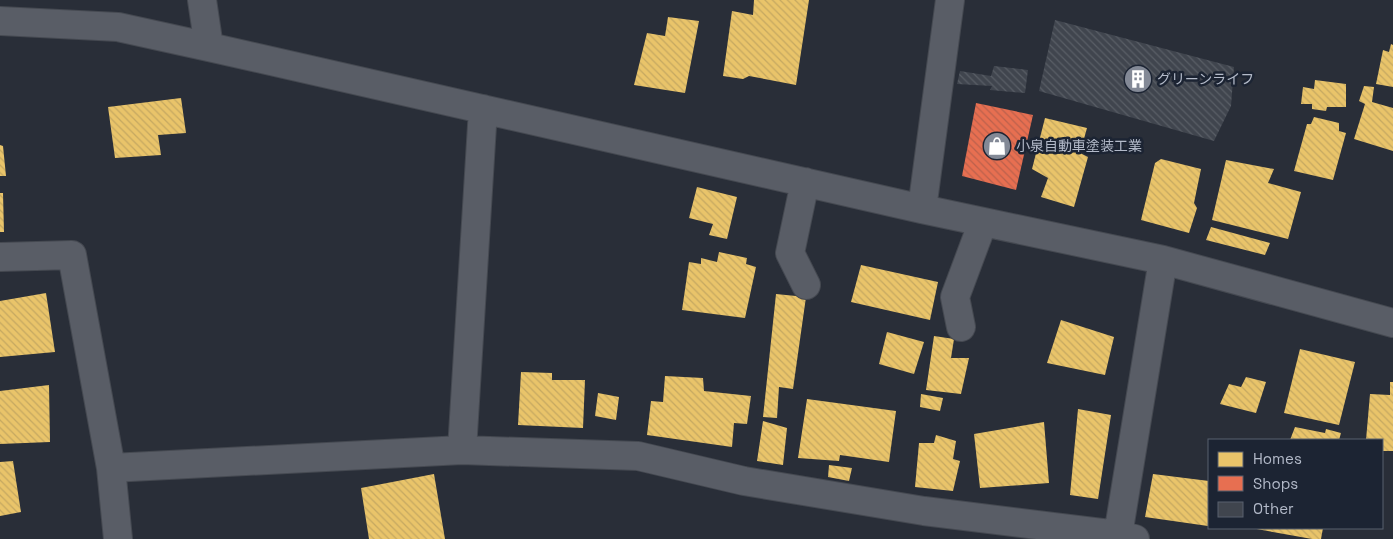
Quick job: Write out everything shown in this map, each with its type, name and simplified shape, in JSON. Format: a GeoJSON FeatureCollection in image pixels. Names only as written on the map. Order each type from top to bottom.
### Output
{"type":"FeatureCollection","features":[{"type":"Feature","properties":{"kind":"street"},"geometry":{"type":"LineString","coordinates":[[202,0],[209,47]]}},
{"type":"Feature","properties":{"kind":"street"},"geometry":{"type":"LineString","coordinates":[[922,209],[950,0]]}},
{"type":"Feature","properties":{"kind":"street"},"geometry":{"type":"LineString","coordinates":[[0,21],[118,28],[209,47],[922,209],[1163,260],[1393,323]]}},
{"type":"Feature","properties":{"kind":"street"},"geometry":{"type":"LineString","coordinates":[[462,450],[483,109]]}},
{"type":"Feature","properties":{"kind":"street"},"geometry":{"type":"LineString","coordinates":[[805,182],[790,253],[806,285]]}},
{"type":"Feature","properties":{"kind":"street"},"geometry":{"type":"LineString","coordinates":[[960,327],[955,297],[983,222]]}},
{"type":"Feature","properties":{"kind":"street"},"geometry":{"type":"LineString","coordinates":[[0,257],[72,255],[111,468],[118,539]]}},
{"type":"Feature","properties":{"kind":"street"},"geometry":{"type":"LineString","coordinates":[[111,468],[462,450],[638,456],[744,481],[924,511],[1126,537],[1163,260]]}},
{"type":"Feature","properties":{"kind":"building: Homes"},"geometry":{"type":"Polygon","coordinates":[[[754,0],[809,0],[796,85],[749,76],[743,79],[723,76],[732,11],[753,15],[754,0]]]}},
{"type":"Feature","properties":{"kind":"building: Homes"},"geometry":{"type":"Polygon","coordinates":[[[668,17],[699,21],[685,93],[634,85],[647,33],[665,36],[668,17]]]}},
{"type":"Feature","properties":{"kind":"building: Homes"},"geometry":{"type":"Polygon","coordinates":[[[1391,44],[1393,45],[1393,87],[1376,84],[1383,50],[1389,52],[1391,44]]]}},
{"type":"Feature","properties":{"kind":"building: Homes"},"geometry":{"type":"Polygon","coordinates":[[[1315,80],[1346,84],[1346,107],[1327,107],[1326,111],[1312,109],[1312,104],[1301,104],[1303,87],[1314,89],[1315,80]]]}},
{"type":"Feature","properties":{"kind":"building: Homes"},"geometry":{"type":"Polygon","coordinates":[[[1364,86],[1374,87],[1372,102],[1393,108],[1393,151],[1354,139],[1365,104],[1359,101],[1364,86]]]}},
{"type":"Feature","properties":{"kind":"building: Homes"},"geometry":{"type":"Polygon","coordinates":[[[181,98],[186,133],[158,135],[161,155],[115,158],[108,107],[181,98]]]}},
{"type":"Feature","properties":{"kind":"building: Homes"},"geometry":{"type":"Polygon","coordinates":[[[1314,117],[1339,123],[1339,131],[1346,133],[1333,180],[1294,171],[1307,124],[1311,124],[1314,117]]]}},
{"type":"Feature","properties":{"kind":"building: Homes"},"geometry":{"type":"Polygon","coordinates":[[[1045,118],[1087,128],[1080,153],[1088,157],[1074,207],[1041,197],[1048,178],[1032,169],[1045,118]]]}},
{"type":"Feature","properties":{"kind":"building: Homes"},"geometry":{"type":"Polygon","coordinates":[[[0,145],[3,146],[6,176],[0,176],[0,145]]]}},
{"type":"Feature","properties":{"kind":"building: Homes"},"geometry":{"type":"Polygon","coordinates":[[[1161,159],[1201,169],[1194,203],[1197,208],[1189,233],[1141,220],[1155,163],[1161,159]]]}},
{"type":"Feature","properties":{"kind":"building: Homes"},"geometry":{"type":"Polygon","coordinates":[[[1226,160],[1274,169],[1268,183],[1301,192],[1288,239],[1212,220],[1226,160]]]}},
{"type":"Feature","properties":{"kind":"building: Homes"},"geometry":{"type":"Polygon","coordinates":[[[697,187],[737,197],[727,239],[709,235],[713,224],[689,218],[697,187]]]}},
{"type":"Feature","properties":{"kind":"building: Homes"},"geometry":{"type":"Polygon","coordinates":[[[0,193],[3,193],[4,232],[0,232],[0,193]]]}},
{"type":"Feature","properties":{"kind":"building: Homes"},"geometry":{"type":"Polygon","coordinates":[[[1211,227],[1270,243],[1265,255],[1206,240],[1211,227]]]}},
{"type":"Feature","properties":{"kind":"building: Homes"},"geometry":{"type":"Polygon","coordinates":[[[719,252],[747,258],[746,264],[756,267],[745,318],[682,310],[689,262],[701,264],[701,258],[717,262],[719,252]]]}},
{"type":"Feature","properties":{"kind":"building: Homes"},"geometry":{"type":"Polygon","coordinates":[[[861,265],[938,282],[930,320],[851,302],[861,265]]]}},
{"type":"Feature","properties":{"kind":"building: Homes"},"geometry":{"type":"Polygon","coordinates":[[[46,293],[55,352],[0,357],[0,301],[46,293]]]}},
{"type":"Feature","properties":{"kind":"building: Homes"},"geometry":{"type":"Polygon","coordinates":[[[776,294],[806,297],[793,389],[779,387],[777,418],[763,417],[776,294]]]}},
{"type":"Feature","properties":{"kind":"building: Homes"},"geometry":{"type":"Polygon","coordinates":[[[1061,320],[1114,337],[1105,375],[1047,363],[1061,320]]]}},
{"type":"Feature","properties":{"kind":"building: Homes"},"geometry":{"type":"Polygon","coordinates":[[[887,332],[924,342],[914,374],[879,364],[887,332]]]}},
{"type":"Feature","properties":{"kind":"building: Homes"},"geometry":{"type":"Polygon","coordinates":[[[934,336],[954,339],[951,358],[969,358],[961,394],[926,390],[934,336]]]}},
{"type":"Feature","properties":{"kind":"building: Homes"},"geometry":{"type":"Polygon","coordinates":[[[1300,349],[1355,362],[1339,425],[1284,413],[1300,349]]]}},
{"type":"Feature","properties":{"kind":"building: Homes"},"geometry":{"type":"Polygon","coordinates":[[[521,372],[552,373],[552,380],[585,380],[583,428],[518,425],[521,372]]]}},
{"type":"Feature","properties":{"kind":"building: Homes"},"geometry":{"type":"Polygon","coordinates":[[[665,376],[703,378],[704,391],[751,396],[747,424],[734,423],[732,447],[647,435],[651,401],[663,402],[665,376]]]}},
{"type":"Feature","properties":{"kind":"building: Homes"},"geometry":{"type":"Polygon","coordinates":[[[1246,377],[1266,382],[1256,413],[1220,404],[1229,384],[1241,387],[1246,377]]]}},
{"type":"Feature","properties":{"kind":"building: Homes"},"geometry":{"type":"Polygon","coordinates":[[[1390,382],[1393,382],[1393,451],[1383,451],[1383,439],[1366,439],[1370,394],[1390,395],[1390,382]]]}},
{"type":"Feature","properties":{"kind":"building: Homes"},"geometry":{"type":"Polygon","coordinates":[[[49,385],[50,442],[0,444],[0,391],[49,385]]]}},
{"type":"Feature","properties":{"kind":"building: Homes"},"geometry":{"type":"Polygon","coordinates":[[[598,393],[619,397],[616,420],[595,416],[598,393]]]}},
{"type":"Feature","properties":{"kind":"building: Homes"},"geometry":{"type":"Polygon","coordinates":[[[921,394],[943,398],[940,411],[920,407],[921,394]]]}},
{"type":"Feature","properties":{"kind":"building: Homes"},"geometry":{"type":"Polygon","coordinates":[[[807,399],[896,411],[889,462],[840,455],[839,461],[798,458],[807,399]]]}},
{"type":"Feature","properties":{"kind":"building: Homes"},"geometry":{"type":"Polygon","coordinates":[[[1078,409],[1111,415],[1098,499],[1070,495],[1078,409]]]}},
{"type":"Feature","properties":{"kind":"building: Homes"},"geometry":{"type":"Polygon","coordinates":[[[763,421],[787,428],[783,465],[757,461],[763,421]]]}},
{"type":"Feature","properties":{"kind":"building: Homes"},"geometry":{"type":"Polygon","coordinates":[[[1044,422],[1049,483],[980,488],[974,434],[1044,422]]]}},
{"type":"Feature","properties":{"kind":"building: Homes"},"geometry":{"type":"Polygon","coordinates":[[[1295,427],[1325,433],[1326,429],[1341,433],[1339,439],[1290,439],[1295,427]]]}},
{"type":"Feature","properties":{"kind":"building: Homes"},"geometry":{"type":"Polygon","coordinates":[[[936,435],[956,441],[953,459],[960,461],[953,491],[915,487],[919,443],[934,443],[936,435]]]}},
{"type":"Feature","properties":{"kind":"building: Homes"},"geometry":{"type":"Polygon","coordinates":[[[13,461],[21,512],[0,516],[0,462],[13,461]]]}},
{"type":"Feature","properties":{"kind":"building: Homes"},"geometry":{"type":"Polygon","coordinates":[[[829,465],[852,468],[849,481],[828,477],[829,465]]]}},
{"type":"Feature","properties":{"kind":"building: Homes"},"geometry":{"type":"Polygon","coordinates":[[[434,474],[445,539],[369,539],[361,488],[434,474]]]}},
{"type":"Feature","properties":{"kind":"building: Homes"},"geometry":{"type":"Polygon","coordinates":[[[1153,474],[1208,481],[1208,526],[1145,517],[1153,474]]]}},
{"type":"Feature","properties":{"kind":"building: Homes"},"geometry":{"type":"Polygon","coordinates":[[[1257,529],[1323,529],[1321,539],[1257,529]]]}},
{"type":"Feature","properties":{"kind":"building: Shops","name":"小泉自動車塗装工業"},"geometry":{"type":"Polygon","coordinates":[[[976,103],[1033,115],[1016,190],[962,176],[976,103]]]}},
{"type":"Feature","properties":{"kind":"building: Other","name":"グリーンライフ"},"geometry":{"type":"Polygon","coordinates":[[[1055,20],[1234,67],[1231,106],[1214,141],[1039,91],[1055,20]]]}},
{"type":"Feature","properties":{"kind":"building: Other"},"geometry":{"type":"Polygon","coordinates":[[[994,66],[1028,70],[1025,93],[990,90],[992,86],[957,84],[960,71],[991,76],[994,66]]]}},
{"type":"Feature","properties":{"kind":"place","name":"グリーンライフ"},"geometry":{"type":"Point","coordinates":[1138,79]}},
{"type":"Feature","properties":{"kind":"place","name":"小泉自動車塗装工業"},"geometry":{"type":"Point","coordinates":[997,146]}}]}
